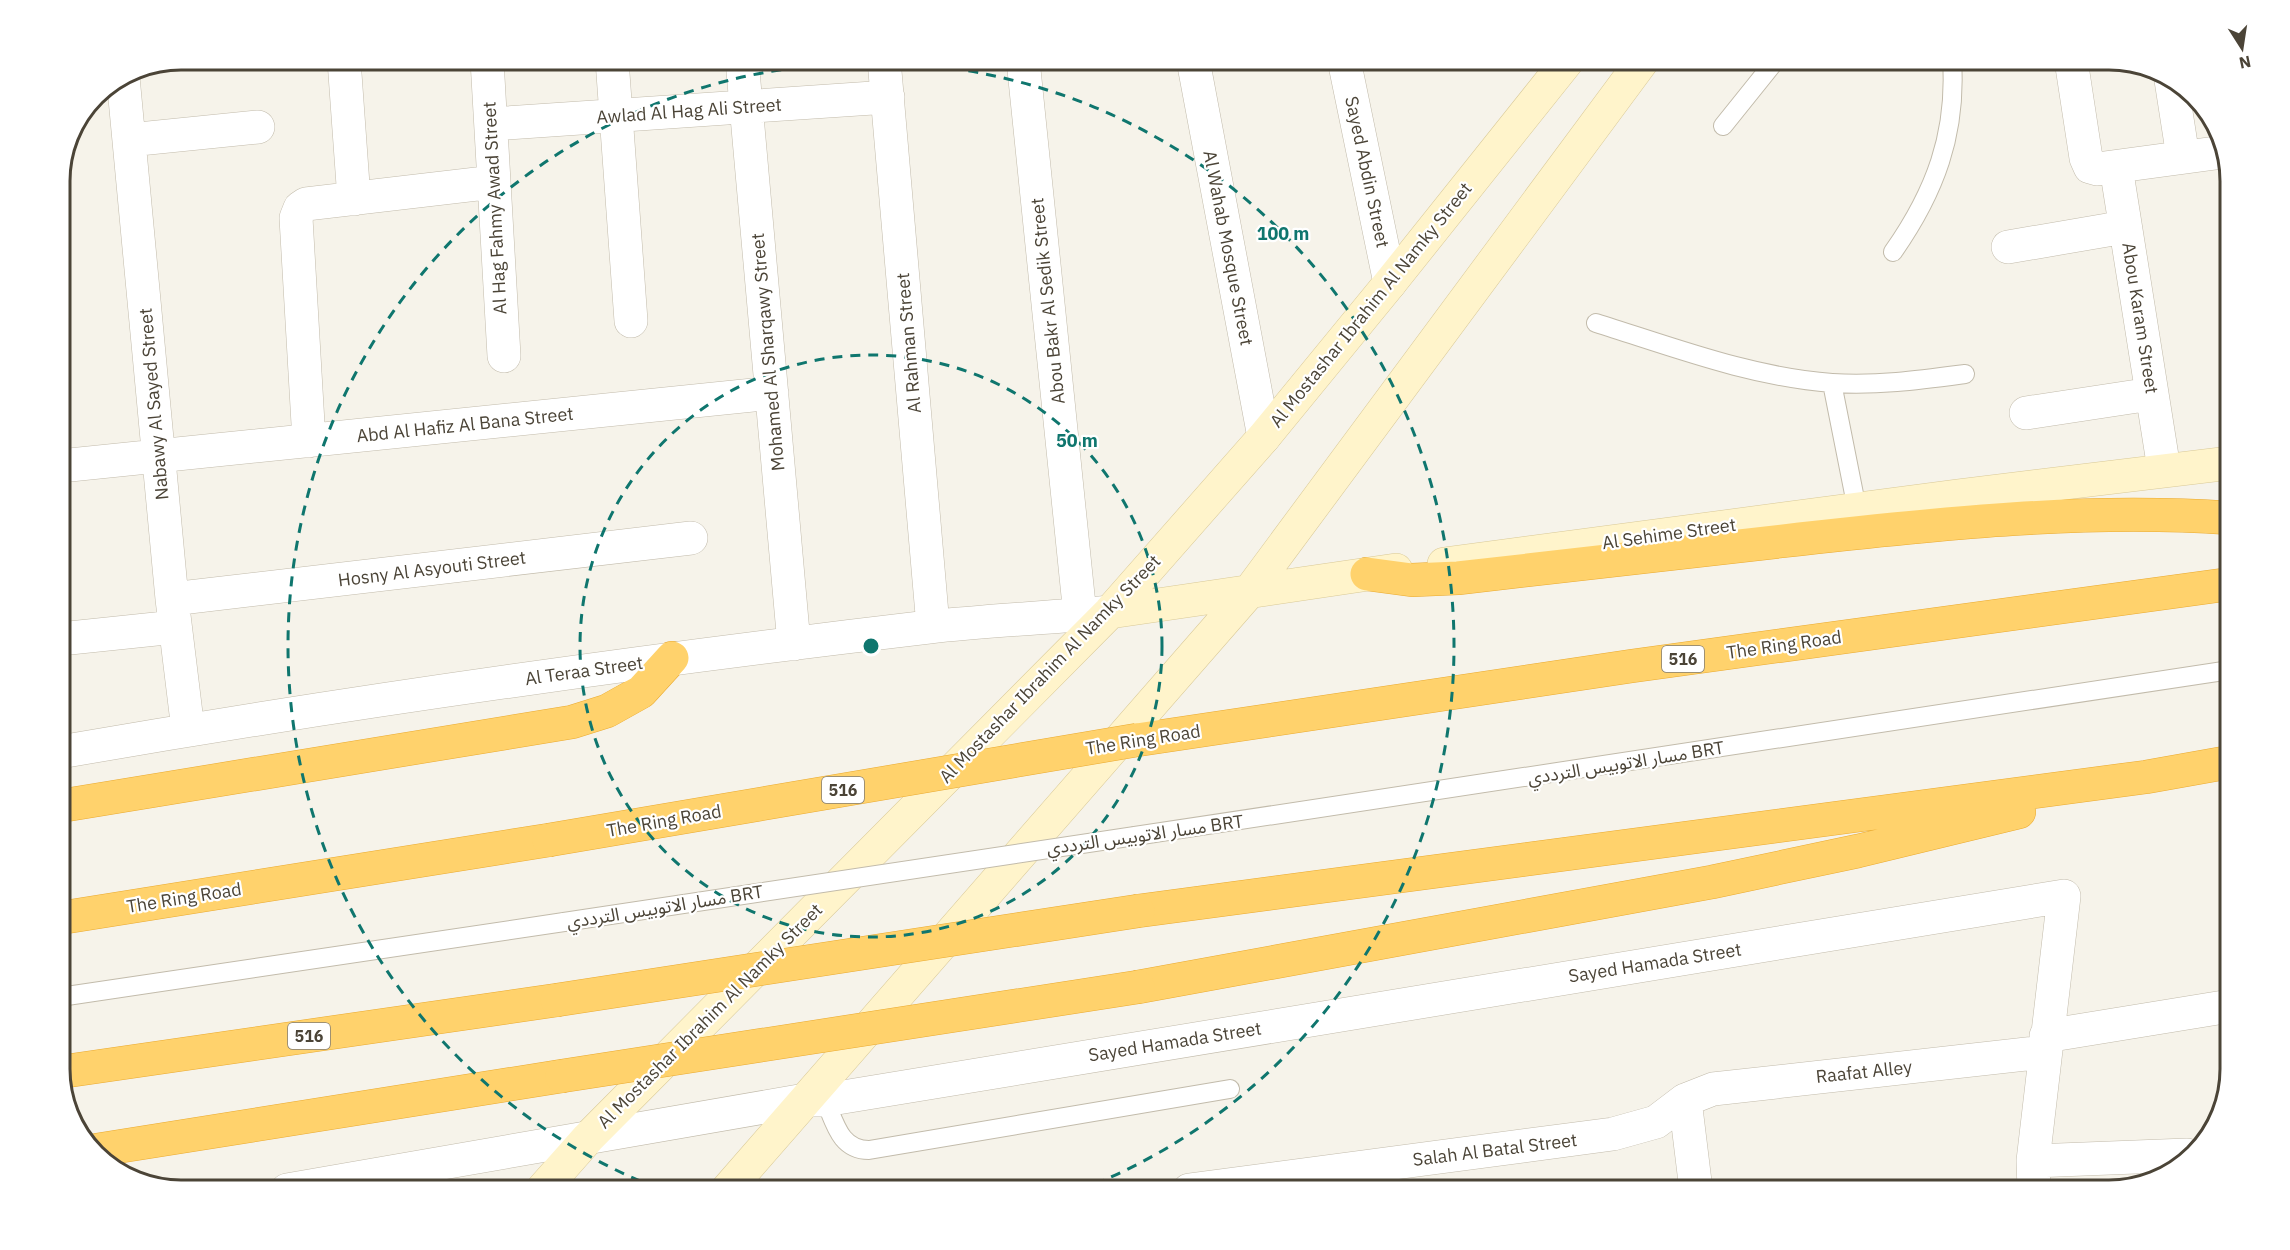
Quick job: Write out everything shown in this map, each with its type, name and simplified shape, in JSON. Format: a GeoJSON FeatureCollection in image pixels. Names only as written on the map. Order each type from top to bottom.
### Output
{"type":"FeatureCollection","features":[{"type":"Feature","properties":{"kind":"highway"},"geometry":{"type":"LineString","coordinates":[[1367,574],[1412,580],[1458,579],[1942,523],[2033,517],[2124,515],[2219,518]]}},
{"type":"Feature","properties":{"kind":"highway","name":"The Ring Road"},"geometry":{"type":"LineString","coordinates":[[71,916],[549,840],[1137,740],[1632,666],[2219,585]]}},
{"type":"Feature","properties":{"kind":"highway"},"geometry":{"type":"LineString","coordinates":[[71,804],[572,722],[607,711],[641,692],[672,658]]}},
{"type":"Feature","properties":{"kind":"highway","name":"516"},"geometry":{"type":"LineString","coordinates":[[71,1070],[1138,912],[2145,777],[2220,764]]}},
{"type":"Feature","properties":{"kind":"highway","name":"516"},"geometry":{"type":"LineString","coordinates":[[105,1149],[1138,987],[1734,877],[1858,851],[2002,816],[2145,777]]}},
{"type":"Feature","properties":{"kind":"street"},"geometry":{"type":"LineString","coordinates":[[345,70],[354,199]]}},
{"type":"Feature","properties":{"kind":"street","name":"Al Hag Fahmy Awad Street"},"geometry":{"type":"LineString","coordinates":[[488,70],[504,356]]}},
{"type":"Feature","properties":{"kind":"street"},"geometry":{"type":"LineString","coordinates":[[613,70],[631,321]]}},
{"type":"Feature","properties":{"kind":"street","name":"Mohamed Al Sharqawy Street"},"geometry":{"type":"LineString","coordinates":[[743,70],[794,644]]}},
{"type":"Feature","properties":{"kind":"street","name":"Al Rahman Street"},"geometry":{"type":"LineString","coordinates":[[885,70],[933,626]]}},
{"type":"Feature","properties":{"kind":"street","name":"Abou Bakr Al Sedik Street"},"geometry":{"type":"LineString","coordinates":[[1024,70],[1095,613]]}},
{"type":"Feature","properties":{"kind":"street","name":"Al Wahab Mosque Street"},"geometry":{"type":"LineString","coordinates":[[1195,70],[1264,437]]}},
{"type":"Feature","properties":{"kind":"street","name":"Sayed Abdin Street"},"geometry":{"type":"LineString","coordinates":[[1346,70],[1390,283]]}},
{"type":"Feature","properties":{"kind":"street","name":"Al Mostashar Ibrahim Al Namky Street"},"geometry":{"type":"LineString","coordinates":[[551,1180],[588,1138],[1264,437],[1560,70]]}},
{"type":"Feature","properties":{"kind":"street"},"geometry":{"type":"LineString","coordinates":[[737,1180],[815,1100],[1249,592],[1632,70]]}},
{"type":"Feature","properties":{"kind":"street"},"geometry":{"type":"LineString","coordinates":[[2072,70],[2086,161],[2091,167],[2097,169],[2216,153]]}},
{"type":"Feature","properties":{"kind":"street","name":"Nabawy Al Sayed Street"},"geometry":{"type":"LineString","coordinates":[[124,86],[173,613],[188,730]]}},
{"type":"Feature","properties":{"kind":"street"},"geometry":{"type":"LineString","coordinates":[[2173,91],[2183,158]]}},
{"type":"Feature","properties":{"kind":"street","name":"Awlad Al Hag Ali Street"},"geometry":{"type":"LineString","coordinates":[[491,124],[888,97]]}},
{"type":"Feature","properties":{"kind":"street"},"geometry":{"type":"LineString","coordinates":[[129,140],[258,127]]}},
{"type":"Feature","properties":{"kind":"street","name":"Abou Karam Street"},"geometry":{"type":"LineString","coordinates":[[2116,166],[2164,469]]}},
{"type":"Feature","properties":{"kind":"street"},"geometry":{"type":"LineString","coordinates":[[309,441],[297,214],[300,208],[306,204],[494,182]]}},
{"type":"Feature","properties":{"kind":"street"},"geometry":{"type":"LineString","coordinates":[[2008,248],[2125,227]]}},
{"type":"Feature","properties":{"kind":"street","name":"Abd Al Hafiz Al Bana Street"},"geometry":{"type":"LineString","coordinates":[[71,465],[772,393]]}},
{"type":"Feature","properties":{"kind":"street"},"geometry":{"type":"LineString","coordinates":[[2026,413],[2151,394]]}},
{"type":"Feature","properties":{"kind":"street","name":"Al Sehime Street"},"geometry":{"type":"LineString","coordinates":[[1095,613],[1367,574],[1857,509],[2164,469],[2219,464]]}},
{"type":"Feature","properties":{"kind":"street","name":"Hosny Al Asyouti Street"},"geometry":{"type":"LineString","coordinates":[[71,636],[173,613],[691,538]]}},
{"type":"Feature","properties":{"kind":"street","name":"Al Teraa Street"},"geometry":{"type":"LineString","coordinates":[[71,750],[188,730],[672,658],[933,626],[1095,613]]}},
{"type":"Feature","properties":{"kind":"street","name":"Sayed Hamada Street"},"geometry":{"type":"LineString","coordinates":[[345,1180],[815,1100],[2064,896],[2045,1044]]}},
{"type":"Feature","properties":{"kind":"street","name":"Raafat Alley"},"geometry":{"type":"LineString","coordinates":[[1685,1100],[1713,1089],[2045,1044],[2220,1008]]}},
{"type":"Feature","properties":{"kind":"street"},"geometry":{"type":"LineString","coordinates":[[2045,1044],[2033,1176],[2171,1160]]}},
{"type":"Feature","properties":{"kind":"street"},"geometry":{"type":"LineString","coordinates":[[1685,1100],[1695,1180]]}},
{"type":"Feature","properties":{"kind":"street","name":"Salah Al Batal Street"},"geometry":{"type":"LineString","coordinates":[[1265,1180],[1613,1134],[1656,1122],[1685,1100]]}},
{"type":"Feature","properties":{"kind":"lane"},"geometry":{"type":"LineString","coordinates":[[1723,126],[1768,70]]}},
{"type":"Feature","properties":{"kind":"lane"},"geometry":{"type":"LineString","coordinates":[[1893,252],[1914,222],[1943,155],[1951,119],[1952,70]]}},
{"type":"Feature","properties":{"kind":"lane"},"geometry":{"type":"LineString","coordinates":[[1596,323],[1734,366],[1788,377],[1832,383],[1876,384],[1920,381],[1965,374]]}},
{"type":"Feature","properties":{"kind":"lane"},"geometry":{"type":"LineString","coordinates":[[1832,383],[1857,509]]}},
{"type":"Feature","properties":{"kind":"lane","name":"مسار الاتوبيس الترددي BRT"},"geometry":{"type":"LineString","coordinates":[[71,995],[2220,672]]}},
{"type":"Feature","properties":{"kind":"lane"},"geometry":{"type":"LineString","coordinates":[[815,1100],[848,1145],[858,1150],[869,1150],[1230,1089]]}}]}
